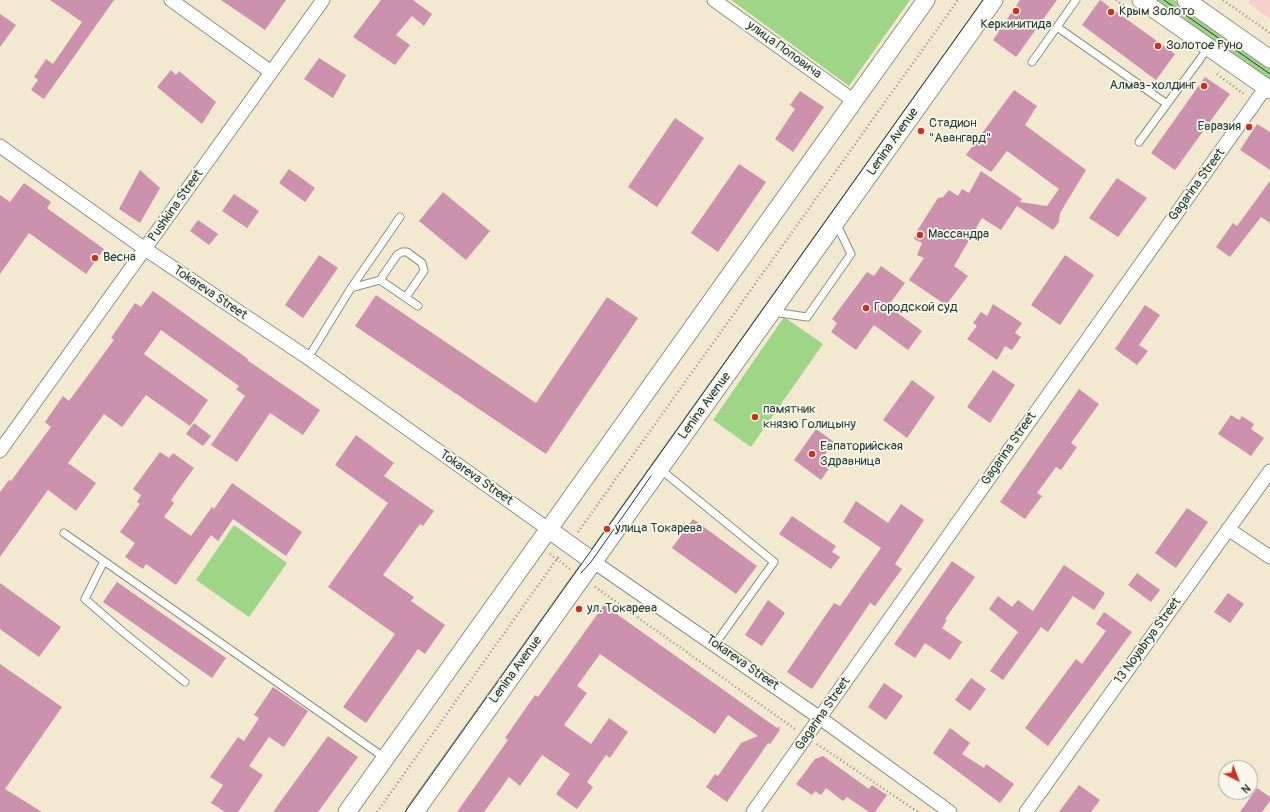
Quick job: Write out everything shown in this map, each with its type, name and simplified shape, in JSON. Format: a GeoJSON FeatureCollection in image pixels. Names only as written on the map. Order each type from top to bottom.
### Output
{"type":"FeatureCollection","features":[{"type":"Feature","properties":{"kind":"street"},"geometry":{"type":"LineString","coordinates":[[171,0],[271,72]]}},
{"type":"Feature","properties":{"kind":"street","name":"Pushkina Street"},"geometry":{"type":"LineString","coordinates":[[0,451],[323,0]]}},
{"type":"Feature","properties":{"kind":"street","name":"улица Поповича"},"geometry":{"type":"LineString","coordinates":[[714,0],[854,101]]}},
{"type":"Feature","properties":{"kind":"street"},"geometry":{"type":"LineString","coordinates":[[347,812],[536,544],[926,0]]}},
{"type":"Feature","properties":{"kind":"street","name":"Lenina Avenue"},"geometry":{"type":"LineString","coordinates":[[415,812],[994,0]]}},
{"type":"Feature","properties":{"kind":"street"},"geometry":{"type":"LineString","coordinates":[[1141,0],[1268,88]]}},
{"type":"Feature","properties":{"kind":"street"},"geometry":{"type":"LineString","coordinates":[[1186,0],[1270,59]]}},
{"type":"Feature","properties":{"kind":"street","name":"Gagarina Street"},"geometry":{"type":"LineString","coordinates":[[753,812],[1268,88]]}},
{"type":"Feature","properties":{"kind":"street","name":"Tokareva Street"},"geometry":{"type":"LineString","coordinates":[[0,146],[145,249],[308,358],[594,562],[715,644],[820,718],[950,812]]}},
{"type":"Feature","properties":{"kind":"street","name":"13 Noyabrya Street"},"geometry":{"type":"LineString","coordinates":[[1026,812],[1270,471]]}},
{"type":"Feature","properties":{"kind":"street"},"geometry":{"type":"LineString","coordinates":[[1228,529],[1270,557]]}},
{"type":"Feature","properties":{"kind":"lane"},"geometry":{"type":"LineString","coordinates":[[1032,62],[1076,0]]}},
{"type":"Feature","properties":{"kind":"lane"},"geometry":{"type":"LineString","coordinates":[[1057,27],[1167,104]]}},
{"type":"Feature","properties":{"kind":"lane"},"geometry":{"type":"LineString","coordinates":[[1139,142],[1209,47]]}},
{"type":"Feature","properties":{"kind":"lane"},"geometry":{"type":"LineString","coordinates":[[308,358],[350,288],[400,217]]}},
{"type":"Feature","properties":{"kind":"lane"},"geometry":{"type":"LineString","coordinates":[[772,312],[807,317],[851,254],[836,223]]}},
{"type":"Feature","properties":{"kind":"lane"},"geometry":{"type":"LineString","coordinates":[[350,288],[380,280],[397,255],[402,252],[407,252],[422,263],[424,271],[406,297]]}},
{"type":"Feature","properties":{"kind":"lane"},"geometry":{"type":"LineString","coordinates":[[380,280],[418,306]]}},
{"type":"Feature","properties":{"kind":"lane"},"geometry":{"type":"LineString","coordinates":[[660,469],[774,562],[715,644]]}},
{"type":"Feature","properties":{"kind":"lane"},"geometry":{"type":"LineString","coordinates":[[64,533],[385,758]]}},
{"type":"Feature","properties":{"kind":"lane"},"geometry":{"type":"LineString","coordinates":[[104,561],[85,599],[185,682]]}},
{"type":"Feature","properties":{"kind":"path"},"geometry":{"type":"LineString","coordinates":[[377,812],[958,0]]}},
{"type":"Feature","properties":{"kind":"path"},"geometry":{"type":"LineString","coordinates":[[1223,0],[1270,33]]}},
{"type":"Feature","properties":{"kind":"path"},"geometry":{"type":"LineString","coordinates":[[536,544],[807,737],[918,812]]}},
{"type":"Feature","properties":{"kind":"shaded area"},"geometry":{"type":"Polygon","coordinates":[[[1250,0],[1270,0],[1270,19],[1248,3],[1250,0]]]}},
{"type":"Feature","properties":{"kind":"green space"},"geometry":{"type":"Polygon","coordinates":[[[731,0],[910,0],[849,86],[731,0]]]}},
{"type":"Feature","properties":{"kind":"green space"},"geometry":{"type":"Polygon","coordinates":[[[1157,0],[1174,0],[1270,68],[1270,80],[1157,0]]]}},
{"type":"Feature","properties":{"kind":"green space"},"geometry":{"type":"Polygon","coordinates":[[[784,317],[823,344],[751,447],[713,420],[784,317]]]}},
{"type":"Feature","properties":{"kind":"green space"},"geometry":{"type":"Polygon","coordinates":[[[234,525],[287,563],[249,617],[196,580],[234,525]]]}},
{"type":"Feature","properties":{"kind":"building"},"geometry":{"type":"Polygon","coordinates":[[[50,0],[114,0],[44,99],[31,90],[38,80],[34,77],[46,59],[53,64],[82,22],[50,0]]]}},
{"type":"Feature","properties":{"kind":"building"},"geometry":{"type":"Polygon","coordinates":[[[221,0],[286,0],[265,30],[221,0]]]}},
{"type":"Feature","properties":{"kind":"building"},"geometry":{"type":"Polygon","coordinates":[[[381,0],[413,0],[432,14],[424,26],[412,16],[396,35],[410,45],[395,65],[353,37],[381,0]]]}},
{"type":"Feature","properties":{"kind":"building"},"geometry":{"type":"Polygon","coordinates":[[[1020,0],[1057,0],[1016,57],[993,40],[1020,0]]]}},
{"type":"Feature","properties":{"kind":"building"},"geometry":{"type":"Polygon","coordinates":[[[1100,0],[1175,54],[1156,80],[1082,25],[1100,0]]]}},
{"type":"Feature","properties":{"kind":"building"},"geometry":{"type":"Polygon","coordinates":[[[0,14],[16,25],[0,47],[0,14]]]}},
{"type":"Feature","properties":{"kind":"building"},"geometry":{"type":"Polygon","coordinates":[[[319,58],[346,75],[333,98],[304,79],[319,58]]]}},
{"type":"Feature","properties":{"kind":"building"},"geometry":{"type":"Polygon","coordinates":[[[171,70],[176,75],[179,71],[216,102],[202,124],[157,87],[171,70]]]}},
{"type":"Feature","properties":{"kind":"building"},"geometry":{"type":"Polygon","coordinates":[[[1205,77],[1230,94],[1175,170],[1151,153],[1205,77]]]}},
{"type":"Feature","properties":{"kind":"building"},"geometry":{"type":"Polygon","coordinates":[[[1014,90],[1037,106],[1025,125],[1086,170],[1060,213],[1059,222],[1053,230],[1017,206],[1001,230],[982,218],[954,266],[968,276],[946,305],[909,280],[924,258],[917,255],[922,243],[914,239],[917,231],[938,198],[943,197],[949,190],[958,196],[962,189],[969,193],[981,171],[1022,199],[1020,202],[1047,206],[1059,189],[1007,151],[991,172],[966,155],[1014,90]]]}},
{"type":"Feature","properties":{"kind":"building"},"geometry":{"type":"Polygon","coordinates":[[[800,91],[824,107],[793,152],[775,139],[795,109],[790,105],[800,91]]]}},
{"type":"Feature","properties":{"kind":"building"},"geometry":{"type":"Polygon","coordinates":[[[675,118],[704,138],[657,207],[628,187],[675,118]]]}},
{"type":"Feature","properties":{"kind":"building"},"geometry":{"type":"Polygon","coordinates":[[[1257,124],[1270,132],[1270,170],[1240,150],[1257,124]]]}},
{"type":"Feature","properties":{"kind":"building"},"geometry":{"type":"Polygon","coordinates":[[[739,164],[766,182],[718,252],[691,233],[739,164]]]}},
{"type":"Feature","properties":{"kind":"building"},"geometry":{"type":"Polygon","coordinates":[[[289,169],[315,188],[305,202],[279,183],[289,169]]]}},
{"type":"Feature","properties":{"kind":"building"},"geometry":{"type":"Polygon","coordinates":[[[140,170],[160,188],[140,223],[119,209],[140,170]]]}},
{"type":"Feature","properties":{"kind":"building"},"geometry":{"type":"Polygon","coordinates":[[[1117,178],[1147,198],[1118,237],[1089,218],[1117,178]]]}},
{"type":"Feature","properties":{"kind":"building"},"geometry":{"type":"Polygon","coordinates":[[[1270,181],[1270,223],[1261,217],[1230,257],[1216,247],[1233,223],[1237,226],[1270,181]]]}},
{"type":"Feature","properties":{"kind":"building"},"geometry":{"type":"Polygon","coordinates":[[[24,183],[51,202],[47,208],[104,249],[86,274],[29,233],[0,274],[0,195],[10,202],[24,183]]]}},
{"type":"Feature","properties":{"kind":"building"},"geometry":{"type":"Polygon","coordinates":[[[443,192],[490,231],[466,260],[419,221],[443,192]]]}},
{"type":"Feature","properties":{"kind":"building"},"geometry":{"type":"Polygon","coordinates":[[[234,194],[259,211],[247,228],[222,211],[234,194]]]}},
{"type":"Feature","properties":{"kind":"building"},"geometry":{"type":"Polygon","coordinates":[[[198,220],[218,234],[209,245],[190,231],[198,220]]]}},
{"type":"Feature","properties":{"kind":"building"},"geometry":{"type":"Polygon","coordinates":[[[319,255],[338,268],[303,318],[285,305],[319,255]]]}},
{"type":"Feature","properties":{"kind":"building"},"geometry":{"type":"Polygon","coordinates":[[[1065,255],[1094,275],[1060,325],[1031,305],[1065,255]]]}},
{"type":"Feature","properties":{"kind":"building","name":"Городской суд"},"geometry":{"type":"Polygon","coordinates":[[[881,266],[905,283],[888,306],[922,331],[908,350],[874,325],[856,350],[831,332],[837,323],[832,319],[867,272],[874,276],[881,266]]]}},
{"type":"Feature","properties":{"kind":"building"},"geometry":{"type":"Polygon","coordinates":[[[153,291],[248,359],[247,360],[320,410],[303,435],[270,413],[237,462],[211,445],[245,396],[236,389],[239,386],[161,330],[144,354],[208,400],[190,426],[146,395],[122,427],[104,414],[68,463],[96,483],[76,511],[48,490],[0,557],[0,492],[9,480],[11,481],[51,427],[45,422],[63,396],[69,401],[114,340],[111,338],[135,303],[141,307],[153,291]]]}},
{"type":"Feature","properties":{"kind":"building"},"geometry":{"type":"Polygon","coordinates":[[[376,295],[536,403],[607,297],[638,318],[546,454],[355,326],[376,295]]]}},
{"type":"Feature","properties":{"kind":"building"},"geometry":{"type":"Polygon","coordinates":[[[993,304],[1022,323],[1015,333],[1021,337],[1012,350],[1005,346],[997,360],[967,339],[977,326],[973,323],[981,312],[987,316],[993,304]]]}},
{"type":"Feature","properties":{"kind":"building"},"geometry":{"type":"Polygon","coordinates":[[[1145,305],[1160,315],[1139,345],[1148,351],[1137,365],[1115,349],[1145,305]]]}},
{"type":"Feature","properties":{"kind":"building"},"geometry":{"type":"Polygon","coordinates":[[[993,370],[1015,385],[990,423],[967,407],[993,370]]]}},
{"type":"Feature","properties":{"kind":"building"},"geometry":{"type":"Polygon","coordinates":[[[912,380],[935,397],[907,438],[883,420],[912,380]]]}},
{"type":"Feature","properties":{"kind":"building"},"geometry":{"type":"Polygon","coordinates":[[[1079,389],[1099,404],[1071,443],[1077,447],[1061,470],[1056,467],[1037,493],[1042,496],[1025,519],[1000,502],[1079,389]]]}},
{"type":"Feature","properties":{"kind":"building"},"geometry":{"type":"Polygon","coordinates":[[[1231,415],[1239,420],[1242,416],[1254,424],[1251,429],[1264,438],[1251,456],[1218,434],[1231,415]]]}},
{"type":"Feature","properties":{"kind":"building"},"geometry":{"type":"Polygon","coordinates":[[[194,423],[211,436],[203,446],[186,434],[194,423]]]}},
{"type":"Feature","properties":{"kind":"building","name":"Евпаторийская Здравница"},"geometry":{"type":"Polygon","coordinates":[[[816,429],[834,442],[821,460],[830,467],[821,480],[794,460],[816,429]]]}},
{"type":"Feature","properties":{"kind":"building"},"geometry":{"type":"Polygon","coordinates":[[[356,435],[394,463],[384,476],[434,511],[423,526],[420,524],[383,575],[414,597],[411,601],[445,625],[425,654],[418,649],[366,723],[343,707],[395,634],[328,587],[388,503],[335,465],[356,435]]]}},
{"type":"Feature","properties":{"kind":"building"},"geometry":{"type":"Polygon","coordinates":[[[160,452],[169,458],[173,453],[194,468],[171,500],[174,503],[164,517],[191,536],[212,507],[214,509],[232,483],[302,532],[286,556],[233,519],[218,541],[211,535],[176,585],[146,564],[143,569],[125,557],[135,543],[120,532],[140,504],[137,502],[141,495],[133,489],[160,452]]]}},
{"type":"Feature","properties":{"kind":"building"},"geometry":{"type":"Polygon","coordinates":[[[856,501],[888,523],[901,504],[924,520],[895,564],[902,569],[875,606],[870,603],[812,689],[787,672],[834,603],[840,606],[881,548],[843,522],[856,501]]]}},
{"type":"Feature","properties":{"kind":"building"},"geometry":{"type":"Polygon","coordinates":[[[1187,508],[1208,522],[1176,568],[1155,553],[1187,508]]]}},
{"type":"Feature","properties":{"kind":"building"},"geometry":{"type":"Polygon","coordinates":[[[792,516],[836,546],[832,552],[840,557],[831,569],[779,534],[792,516]]]}},
{"type":"Feature","properties":{"kind":"building"},"geometry":{"type":"Polygon","coordinates":[[[693,519],[757,566],[736,594],[672,548],[693,519]]]}},
{"type":"Feature","properties":{"kind":"building"},"geometry":{"type":"Polygon","coordinates":[[[952,561],[975,577],[945,619],[947,620],[942,628],[962,642],[950,660],[925,643],[915,658],[894,644],[952,561]]]}},
{"type":"Feature","properties":{"kind":"building"},"geometry":{"type":"Polygon","coordinates":[[[1064,565],[1105,593],[1094,610],[1073,596],[1048,632],[1041,627],[1003,680],[990,671],[1018,632],[989,609],[998,596],[1012,607],[1018,600],[1033,611],[1064,565]]]}},
{"type":"Feature","properties":{"kind":"building"},"geometry":{"type":"Polygon","coordinates":[[[1137,573],[1160,590],[1151,602],[1128,585],[1137,573]]]}},
{"type":"Feature","properties":{"kind":"building"},"geometry":{"type":"Polygon","coordinates":[[[117,582],[226,658],[212,678],[103,602],[117,582]]]}},
{"type":"Feature","properties":{"kind":"building"},"geometry":{"type":"Polygon","coordinates":[[[0,583],[61,627],[39,657],[0,629],[0,583]]]}},
{"type":"Feature","properties":{"kind":"building"},"geometry":{"type":"Polygon","coordinates":[[[1228,593],[1244,604],[1230,623],[1214,612],[1228,593]]]}},
{"type":"Feature","properties":{"kind":"building"},"geometry":{"type":"Polygon","coordinates":[[[768,600],[785,613],[762,646],[745,635],[768,600]]]}},
{"type":"Feature","properties":{"kind":"building"},"geometry":{"type":"Polygon","coordinates":[[[604,605],[777,728],[780,726],[780,730],[770,744],[768,743],[727,802],[706,787],[715,774],[718,776],[741,743],[758,736],[728,715],[715,734],[600,654],[577,686],[587,693],[564,725],[591,744],[609,718],[628,732],[610,758],[606,755],[587,782],[593,787],[577,809],[556,794],[570,774],[542,755],[520,786],[509,777],[484,812],[457,812],[508,740],[505,738],[535,695],[538,697],[604,605]]]}},
{"type":"Feature","properties":{"kind":"building"},"geometry":{"type":"Polygon","coordinates":[[[1104,612],[1132,632],[1048,746],[1025,728],[1076,659],[1082,664],[1106,631],[1096,624],[1104,612]]]}},
{"type":"Feature","properties":{"kind":"building"},"geometry":{"type":"Polygon","coordinates":[[[0,664],[62,707],[5,789],[42,812],[0,812],[0,664]]]}},
{"type":"Feature","properties":{"kind":"building"},"geometry":{"type":"Polygon","coordinates":[[[971,678],[986,689],[970,711],[955,700],[971,678]]]}},
{"type":"Feature","properties":{"kind":"building"},"geometry":{"type":"Polygon","coordinates":[[[884,683],[903,696],[886,720],[868,707],[884,683]]]}},
{"type":"Feature","properties":{"kind":"building"},"geometry":{"type":"Polygon","coordinates":[[[273,687],[308,711],[284,747],[269,737],[249,766],[263,775],[238,812],[225,812],[211,803],[223,785],[210,777],[238,737],[244,741],[259,718],[254,715],[273,687]]]}},
{"type":"Feature","properties":{"kind":"building"},"geometry":{"type":"Polygon","coordinates":[[[950,728],[970,743],[962,754],[984,768],[986,764],[1014,784],[1000,803],[933,753],[950,728]]]}},
{"type":"Feature","properties":{"kind":"building"},"geometry":{"type":"Polygon","coordinates":[[[328,736],[358,757],[318,812],[273,812],[328,736]]]}},
{"type":"Feature","properties":{"kind":"building"},"geometry":{"type":"Polygon","coordinates":[[[823,756],[869,789],[872,785],[887,795],[875,812],[869,812],[847,797],[843,801],[826,788],[821,795],[815,791],[812,795],[796,784],[815,759],[823,756]]]}},
{"type":"Feature","properties":{"kind":"building"},"geometry":{"type":"Polygon","coordinates":[[[1079,785],[1100,800],[1091,812],[1059,812],[1079,785]]]}},
{"type":"Feature","properties":{"kind":"building"},"geometry":{"type":"Polygon","coordinates":[[[1258,789],[1270,797],[1270,801],[1262,812],[1240,812],[1248,800],[1258,800],[1258,789]]]}},
{"type":"Feature","properties":{"kind":"tram line"},"geometry":{"type":"LineString","coordinates":[[405,812],[983,0]]}},
{"type":"Feature","properties":{"kind":"tram line"},"geometry":{"type":"LineString","coordinates":[[1164,0],[1270,74]]}},
{"type":"Feature","properties":{"kind":"tram line"},"geometry":{"type":"LineString","coordinates":[[581,573],[591,562],[651,476]]}},
{"type":"Feature","properties":{"kind":"place","name":"Керкинитида"},"geometry":{"type":"Point","coordinates":[1016,11]}},
{"type":"Feature","properties":{"kind":"place","name":"Крым Золото"},"geometry":{"type":"Point","coordinates":[1111,12]}},
{"type":"Feature","properties":{"kind":"place","name":"Золотое Руно"},"geometry":{"type":"Point","coordinates":[1158,46]}},
{"type":"Feature","properties":{"kind":"place","name":"Алмаз-холдинг"},"geometry":{"type":"Point","coordinates":[1204,86]}},
{"type":"Feature","properties":{"kind":"place","name":"Евразия"},"geometry":{"type":"Point","coordinates":[1249,127]}},
{"type":"Feature","properties":{"kind":"place","name":"Стадион \"Авангард\""},"geometry":{"type":"Point","coordinates":[921,131]}},
{"type":"Feature","properties":{"kind":"place","name":"Массандра"},"geometry":{"type":"Point","coordinates":[920,235]}},
{"type":"Feature","properties":{"kind":"place","name":"Весна"},"geometry":{"type":"Point","coordinates":[95,258]}},
{"type":"Feature","properties":{"kind":"place","name":"Городской суд"},"geometry":{"type":"Point","coordinates":[866,308]}},
{"type":"Feature","properties":{"kind":"place","name":"памятник князю Голицыну"},"geometry":{"type":"Point","coordinates":[755,417]}},
{"type":"Feature","properties":{"kind":"place","name":"Евпаторийская Здравница"},"geometry":{"type":"Point","coordinates":[812,454]}},
{"type":"Feature","properties":{"kind":"place","name":"улица Токарева"},"geometry":{"type":"Point","coordinates":[607,529]}},
{"type":"Feature","properties":{"kind":"place","name":"ул. Токарева"},"geometry":{"type":"Point","coordinates":[579,609]}}]}
